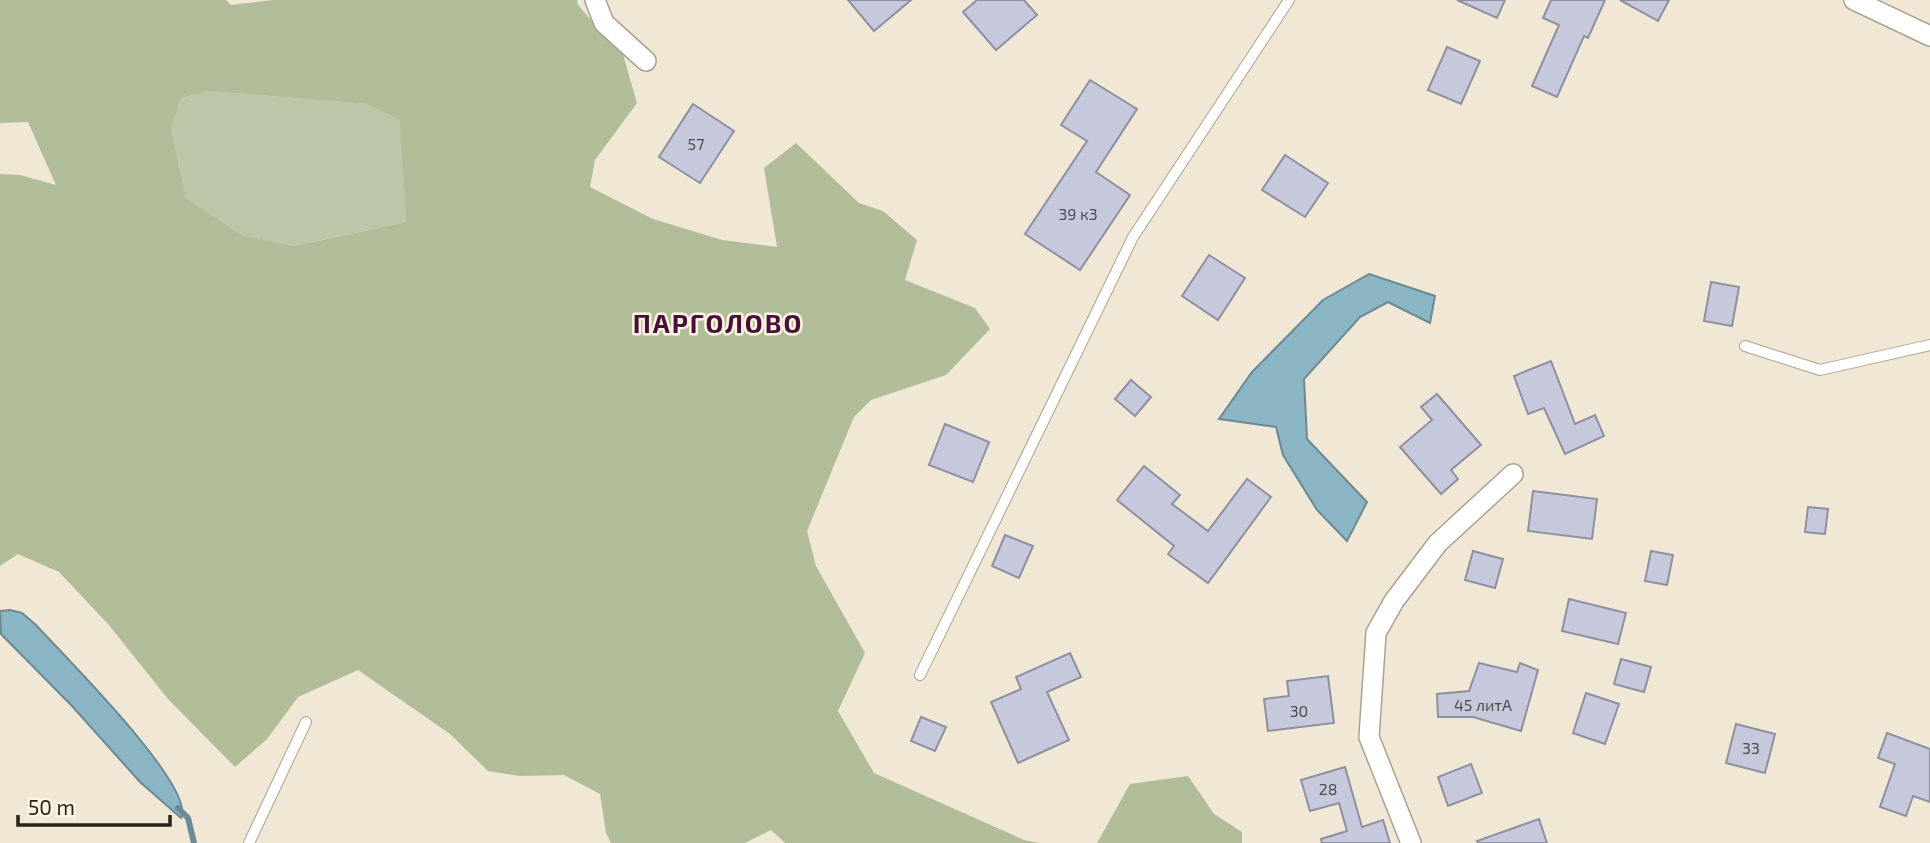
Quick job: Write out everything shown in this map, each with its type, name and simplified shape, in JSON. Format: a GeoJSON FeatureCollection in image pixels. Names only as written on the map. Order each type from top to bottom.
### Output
{"type":"FeatureCollection","features":[{"type":"Feature","properties":{"kind":"street"},"geometry":{"type":"LineString","coordinates":[[594,0],[604,23],[646,61]]}},
{"type":"Feature","properties":{"kind":"street"},"geometry":{"type":"LineString","coordinates":[[1854,0],[1930,36]]}},
{"type":"Feature","properties":{"kind":"street"},"geometry":{"type":"LineString","coordinates":[[1411,843],[1369,737],[1376,633],[1394,601],[1438,543],[1513,474]]}},
{"type":"Feature","properties":{"kind":"lane"},"geometry":{"type":"LineString","coordinates":[[920,675],[1133,237],[1289,0]]}},
{"type":"Feature","properties":{"kind":"lane"},"geometry":{"type":"LineString","coordinates":[[1745,346],[1820,370],[1930,345]]}},
{"type":"Feature","properties":{"kind":"lane"},"geometry":{"type":"LineString","coordinates":[[249,843],[306,722]]}},
{"type":"Feature","properties":{"kind":"green space"},"geometry":{"type":"Polygon","coordinates":[[[0,0],[226,0],[231,5],[273,0],[577,0],[578,5],[605,36],[622,51],[637,103],[595,160],[590,187],[653,219],[722,240],[777,247],[764,168],[796,143],[859,203],[883,211],[917,240],[905,280],[975,308],[990,329],[946,375],[871,400],[854,417],[807,531],[816,566],[865,653],[838,711],[874,773],[1024,840],[1040,843],[785,843],[771,830],[745,843],[611,843],[606,833],[600,794],[564,775],[520,776],[488,771],[450,734],[358,670],[298,697],[267,739],[235,767],[168,699],[108,624],[59,572],[18,554],[0,566],[0,174],[20,175],[56,185],[28,122],[0,123],[0,0]],[[209,91],[182,98],[171,127],[186,198],[242,235],[294,246],[406,222],[400,120],[367,104],[209,91]]]}},
{"type":"Feature","properties":{"kind":"green space"},"geometry":{"type":"Polygon","coordinates":[[[209,91],[368,104],[401,120],[406,222],[294,246],[242,235],[186,198],[171,127],[182,98],[209,91]]]}},
{"type":"Feature","properties":{"kind":"green space"},"geometry":{"type":"Polygon","coordinates":[[[1188,776],[1214,814],[1242,832],[1242,843],[1097,843],[1130,784],[1188,776]]]}},
{"type":"Feature","properties":{"kind":"water"},"geometry":{"type":"Polygon","coordinates":[[[1369,274],[1435,296],[1430,323],[1388,302],[1360,317],[1304,379],[1307,439],[1367,502],[1347,541],[1317,510],[1283,455],[1276,427],[1219,419],[1252,372],[1323,300],[1369,274]]]}},
{"type":"Feature","properties":{"kind":"water"},"geometry":{"type":"Polygon","coordinates":[[[0,611],[22,613],[36,625],[124,720],[169,779],[180,802],[181,818],[140,782],[72,706],[1,634],[0,611]]]}},
{"type":"Feature","properties":{"kind":"building"},"geometry":{"type":"Polygon","coordinates":[[[848,0],[911,0],[874,31],[848,0]]]}},
{"type":"Feature","properties":{"kind":"building"},"geometry":{"type":"Polygon","coordinates":[[[977,0],[1024,0],[1037,15],[996,50],[963,12],[977,0]]]}},
{"type":"Feature","properties":{"kind":"building"},"geometry":{"type":"Polygon","coordinates":[[[1457,0],[1505,0],[1497,18],[1457,0]]]}},
{"type":"Feature","properties":{"kind":"building"},"geometry":{"type":"Polygon","coordinates":[[[1551,0],[1605,0],[1588,38],[1584,36],[1557,97],[1532,86],[1559,25],[1543,18],[1551,0]]]}},
{"type":"Feature","properties":{"kind":"building"},"geometry":{"type":"Polygon","coordinates":[[[1620,0],[1669,0],[1658,21],[1620,0]]]}},
{"type":"Feature","properties":{"kind":"building"},"geometry":{"type":"Polygon","coordinates":[[[1447,47],[1480,61],[1461,104],[1428,90],[1447,47]]]}},
{"type":"Feature","properties":{"kind":"building"},"geometry":{"type":"Polygon","coordinates":[[[1090,80],[1137,109],[1096,172],[1130,195],[1080,270],[1025,234],[1087,141],[1061,125],[1090,80]]]}},
{"type":"Feature","properties":{"kind":"building"},"geometry":{"type":"Polygon","coordinates":[[[693,104],[734,131],[700,183],[659,157],[693,104]]]}},
{"type":"Feature","properties":{"kind":"building"},"geometry":{"type":"Polygon","coordinates":[[[1285,155],[1328,183],[1305,217],[1262,190],[1285,155]]]}},
{"type":"Feature","properties":{"kind":"building"},"geometry":{"type":"Polygon","coordinates":[[[1209,255],[1245,278],[1218,320],[1182,296],[1209,255]]]}},
{"type":"Feature","properties":{"kind":"building"},"geometry":{"type":"Polygon","coordinates":[[[1711,282],[1739,287],[1732,326],[1704,321],[1711,282]]]}},
{"type":"Feature","properties":{"kind":"building"},"geometry":{"type":"Polygon","coordinates":[[[1551,361],[1575,424],[1595,415],[1604,436],[1565,454],[1544,408],[1528,414],[1514,376],[1551,361]]]}},
{"type":"Feature","properties":{"kind":"building"},"geometry":{"type":"Polygon","coordinates":[[[1131,380],[1151,397],[1135,416],[1115,399],[1131,380]]]}},
{"type":"Feature","properties":{"kind":"building"},"geometry":{"type":"Polygon","coordinates":[[[1437,394],[1481,445],[1451,470],[1458,479],[1441,494],[1400,447],[1432,420],[1421,407],[1437,394]]]}},
{"type":"Feature","properties":{"kind":"building"},"geometry":{"type":"Polygon","coordinates":[[[945,424],[989,442],[973,482],[929,465],[945,424]]]}},
{"type":"Feature","properties":{"kind":"building"},"geometry":{"type":"Polygon","coordinates":[[[1144,466],[1180,495],[1172,504],[1208,531],[1247,479],[1271,497],[1208,583],[1168,554],[1174,546],[1117,500],[1144,466]]]}},
{"type":"Feature","properties":{"kind":"building"},"geometry":{"type":"Polygon","coordinates":[[[1533,491],[1597,499],[1592,539],[1528,531],[1533,491]]]}},
{"type":"Feature","properties":{"kind":"building"},"geometry":{"type":"Polygon","coordinates":[[[1808,507],[1828,509],[1825,534],[1805,532],[1808,507]]]}},
{"type":"Feature","properties":{"kind":"building"},"geometry":{"type":"Polygon","coordinates":[[[1005,535],[1033,546],[1019,578],[992,566],[1005,535]]]}},
{"type":"Feature","properties":{"kind":"building"},"geometry":{"type":"Polygon","coordinates":[[[1473,551],[1503,559],[1495,588],[1465,580],[1473,551]]]}},
{"type":"Feature","properties":{"kind":"building"},"geometry":{"type":"Polygon","coordinates":[[[1651,551],[1673,555],[1667,585],[1645,581],[1651,551]]]}},
{"type":"Feature","properties":{"kind":"building"},"geometry":{"type":"Polygon","coordinates":[[[1569,599],[1626,613],[1618,644],[1562,631],[1569,599]]]}},
{"type":"Feature","properties":{"kind":"building"},"geometry":{"type":"Polygon","coordinates":[[[1070,653],[1081,677],[1047,692],[1069,740],[1018,763],[991,702],[1021,689],[1016,677],[1070,653]]]}},
{"type":"Feature","properties":{"kind":"building"},"geometry":{"type":"Polygon","coordinates":[[[1621,659],[1651,667],[1644,692],[1614,684],[1621,659]]]}},
{"type":"Feature","properties":{"kind":"building"},"geometry":{"type":"Polygon","coordinates":[[[1479,663],[1517,672],[1520,663],[1538,670],[1521,731],[1473,717],[1438,717],[1437,694],[1469,691],[1479,663]]]}},
{"type":"Feature","properties":{"kind":"building"},"geometry":{"type":"Polygon","coordinates":[[[1328,676],[1334,723],[1268,731],[1264,699],[1289,696],[1287,681],[1328,676]]]}},
{"type":"Feature","properties":{"kind":"building"},"geometry":{"type":"Polygon","coordinates":[[[1586,693],[1619,704],[1605,744],[1573,733],[1586,693]]]}},
{"type":"Feature","properties":{"kind":"building"},"geometry":{"type":"Polygon","coordinates":[[[921,717],[946,727],[935,751],[911,741],[921,717]]]}},
{"type":"Feature","properties":{"kind":"building"},"geometry":{"type":"Polygon","coordinates":[[[1736,724],[1775,734],[1765,773],[1726,763],[1736,724]]]}},
{"type":"Feature","properties":{"kind":"building"},"geometry":{"type":"Polygon","coordinates":[[[1887,733],[1930,749],[1930,802],[1913,796],[1906,816],[1880,807],[1895,764],[1878,758],[1887,733]]]}},
{"type":"Feature","properties":{"kind":"building"},"geometry":{"type":"Polygon","coordinates":[[[1471,764],[1482,793],[1448,806],[1438,777],[1471,764]]]}},
{"type":"Feature","properties":{"kind":"building"},"geometry":{"type":"Polygon","coordinates":[[[1345,767],[1362,827],[1383,820],[1390,843],[1322,843],[1321,839],[1347,831],[1339,803],[1310,811],[1301,780],[1345,767]]]}},
{"type":"Feature","properties":{"kind":"building"},"geometry":{"type":"Polygon","coordinates":[[[1539,819],[1547,843],[1477,841],[1539,819]]]}},
{"type":"Feature","properties":{"kind":"waterway"},"geometry":{"type":"LineString","coordinates":[[178,808],[188,818],[194,843]]}},
{"type":"Feature","properties":{"kind":"district","name":"ПАРГОЛОВО"},"geometry":{"type":"Point","coordinates":[718,324]}}]}
